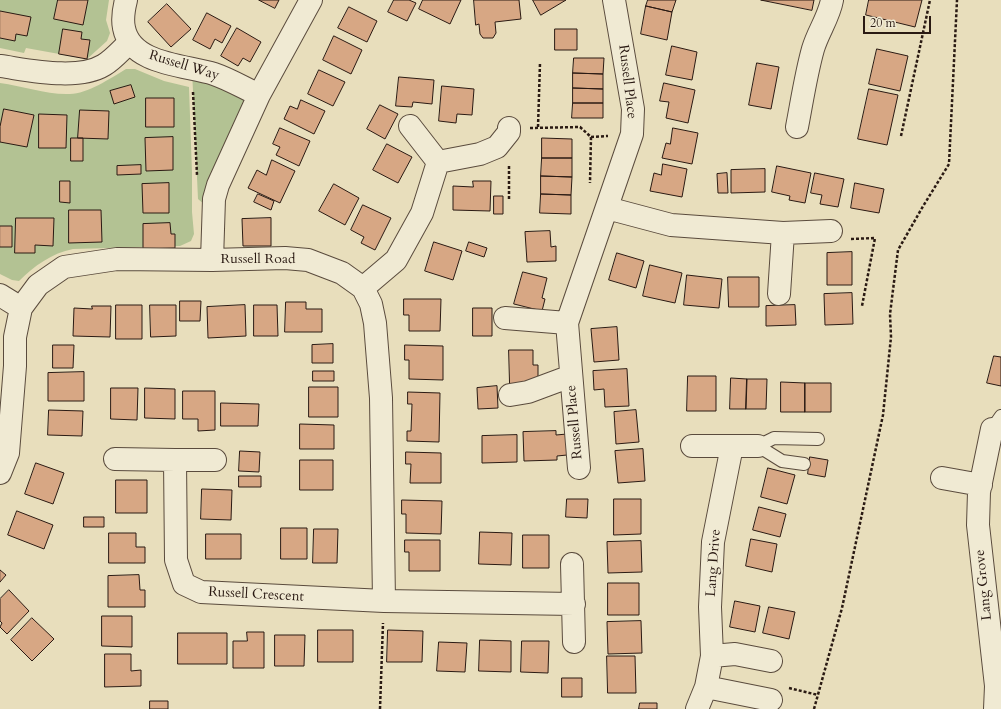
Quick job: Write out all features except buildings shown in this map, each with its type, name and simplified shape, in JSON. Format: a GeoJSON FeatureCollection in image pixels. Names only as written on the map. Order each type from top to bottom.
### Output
{"type":"FeatureCollection","features":[{"type":"Feature","properties":{"kind":"street"},"geometry":{"type":"LineString","coordinates":[[0,66],[46,72],[84,73],[105,65],[130,42],[124,28],[126,0]]}},
{"type":"Feature","properties":{"kind":"street","name":"Russell Road"},"geometry":{"type":"LineString","coordinates":[[212,260],[214,199],[227,164],[259,95],[311,0]]}},
{"type":"Feature","properties":{"kind":"street","name":"Russell Place"},"geometry":{"type":"LineString","coordinates":[[579,468],[567,323],[632,134],[633,109],[614,0]]}},
{"type":"Feature","properties":{"kind":"street"},"geometry":{"type":"LineString","coordinates":[[797,127],[814,47],[831,9],[832,0]]}},
{"type":"Feature","properties":{"kind":"street","name":"Russell Way"},"geometry":{"type":"LineString","coordinates":[[130,42],[144,54],[167,64],[214,74],[259,95]]}},
{"type":"Feature","properties":{"kind":"street"},"geometry":{"type":"LineString","coordinates":[[410,126],[438,162]]}},
{"type":"Feature","properties":{"kind":"street"},"geometry":{"type":"LineString","coordinates":[[438,162],[480,154],[497,147],[509,132],[509,128]]}},
{"type":"Feature","properties":{"kind":"street"},"geometry":{"type":"LineString","coordinates":[[384,601],[381,398],[376,323],[371,304],[363,288],[396,260],[422,213],[438,162]]}},
{"type":"Feature","properties":{"kind":"street"},"geometry":{"type":"LineString","coordinates":[[607,208],[671,225],[783,233],[832,231]]}},
{"type":"Feature","properties":{"kind":"street"},"geometry":{"type":"LineString","coordinates":[[779,294],[783,233]]}},
{"type":"Feature","properties":{"kind":"street","name":"Russell Road"},"geometry":{"type":"LineString","coordinates":[[0,473],[8,454],[16,366],[15,337],[21,308],[38,285],[64,267],[117,259],[212,260],[285,258],[308,260],[342,273],[363,288]]}},
{"type":"Feature","properties":{"kind":"street"},"geometry":{"type":"LineString","coordinates":[[0,295],[21,308]]}},
{"type":"Feature","properties":{"kind":"street"},"geometry":{"type":"LineString","coordinates":[[505,318],[567,323]]}},
{"type":"Feature","properties":{"kind":"street","name":"Russell Place"},"geometry":{"type":"LineString","coordinates":[[510,395],[528,392],[571,376]]}},
{"type":"Feature","properties":{"kind":"street","name":"Lang Grove"},"geometry":{"type":"LineString","coordinates":[[995,709],[996,686],[978,525],[979,492],[997,423]]}},
{"type":"Feature","properties":{"kind":"street"},"geometry":{"type":"LineString","coordinates":[[692,446],[758,446]]}},
{"type":"Feature","properties":{"kind":"street","name":"Lang Drive"},"geometry":{"type":"LineString","coordinates":[[697,709],[706,687],[712,656],[710,607],[713,542],[732,446]]}},
{"type":"Feature","properties":{"kind":"street"},"geometry":{"type":"LineString","coordinates":[[115,459],[215,460]]}},
{"type":"Feature","properties":{"kind":"street","name":"Russell Crescent"},"geometry":{"type":"LineString","coordinates":[[175,460],[176,560],[184,584],[201,592],[384,601],[574,604]]}},
{"type":"Feature","properties":{"kind":"street"},"geometry":{"type":"LineString","coordinates":[[942,478],[981,485]]}},
{"type":"Feature","properties":{"kind":"street"},"geometry":{"type":"LineString","coordinates":[[572,564],[574,642]]}},
{"type":"Feature","properties":{"kind":"street"},"geometry":{"type":"LineString","coordinates":[[712,656],[735,654],[771,661]]}},
{"type":"Feature","properties":{"kind":"street"},"geometry":{"type":"LineString","coordinates":[[706,687],[771,700]]}},
{"type":"Feature","properties":{"kind":"lane"},"geometry":{"type":"LineString","coordinates":[[758,446],[774,438],[818,439]]}},
{"type":"Feature","properties":{"kind":"lane"},"geometry":{"type":"LineString","coordinates":[[758,446],[782,461],[804,464]]}},
{"type":"Feature","properties":{"kind":"path"},"geometry":{"type":"LineString","coordinates":[[901,136],[930,0]]}},
{"type":"Feature","properties":{"kind":"path"},"geometry":{"type":"LineString","coordinates":[[814,709],[842,608],[883,415],[891,337],[890,314],[898,250],[949,164],[957,0]]}},
{"type":"Feature","properties":{"kind":"path"},"geometry":{"type":"LineString","coordinates":[[538,127],[540,63]]}},
{"type":"Feature","properties":{"kind":"path"},"geometry":{"type":"LineString","coordinates":[[192,70],[197,176]]}},
{"type":"Feature","properties":{"kind":"path"},"geometry":{"type":"LineString","coordinates":[[509,128],[580,127],[590,137],[590,190]]}},
{"type":"Feature","properties":{"kind":"path"},"geometry":{"type":"LineString","coordinates":[[832,231],[837,239],[876,238],[862,306]]}},
{"type":"Feature","properties":{"kind":"path"},"geometry":{"type":"LineString","coordinates":[[380,709],[384,601]]}},
{"type":"Feature","properties":{"kind":"green space"},"geometry":{"type":"Polygon","coordinates":[[[0,0],[109,0],[106,20],[110,33],[107,41],[87,59],[26,48],[24,53],[0,48],[0,0]]]}},
{"type":"Feature","properties":{"kind":"green space"},"geometry":{"type":"Polygon","coordinates":[[[126,69],[135,69],[164,81],[189,87],[192,212],[194,234],[191,241],[180,246],[73,249],[65,251],[44,261],[19,281],[12,280],[0,274],[0,83],[44,92],[70,94],[84,91],[99,85],[126,69]]]}},
{"type":"Feature","properties":{"kind":"green space"},"geometry":{"type":"Polygon","coordinates":[[[192,70],[259,95],[213,212],[198,199],[192,70]]]}}]}
